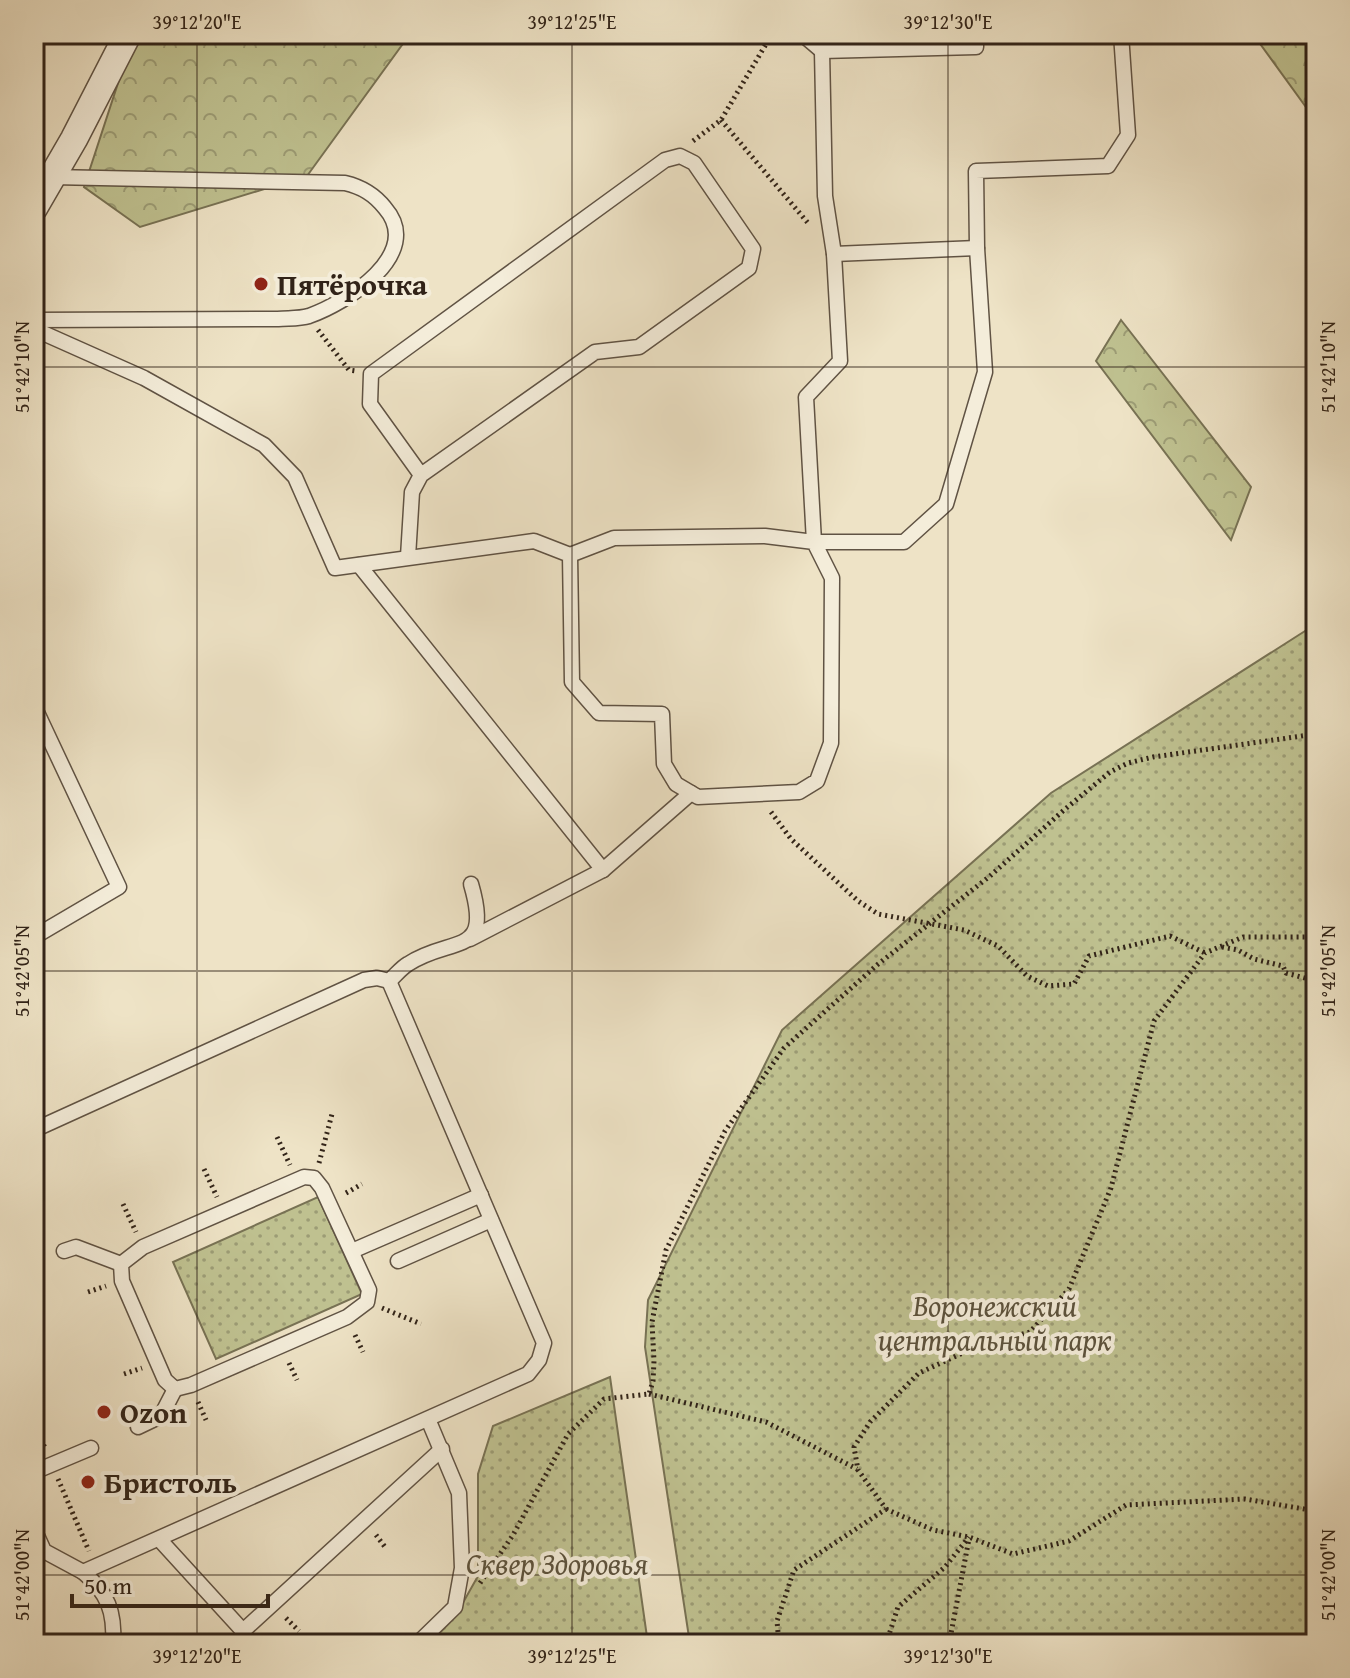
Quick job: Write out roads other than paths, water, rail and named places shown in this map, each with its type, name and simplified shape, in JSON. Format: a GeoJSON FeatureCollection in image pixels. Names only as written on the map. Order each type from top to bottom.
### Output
{"type":"FeatureCollection","features":[{"type":"Feature","properties":{"kind":"street"},"geometry":{"type":"LineString","coordinates":[[34,208],[128,34]]}},
{"type":"Feature","properties":{"kind":"lane"},"geometry":{"type":"LineString","coordinates":[[802,34],[822,51],[976,47],[976,34]]}},
{"type":"Feature","properties":{"kind":"lane"},"geometry":{"type":"LineString","coordinates":[[34,329],[144,378],[264,445],[295,477],[335,568],[534,541],[570,555],[614,538],[765,536],[814,542],[904,542],[946,504],[985,372],[977,248],[976,171],[1108,166],[1128,135],[1121,34]]}},
{"type":"Feature","properties":{"kind":"lane"},"geometry":{"type":"LineString","coordinates":[[570,555],[572,682],[599,713],[662,714],[664,764],[676,784],[698,797],[799,792],[817,781],[831,743],[832,578],[814,542],[806,397],[840,361],[834,254],[825,196],[822,51]]}},
{"type":"Feature","properties":{"kind":"lane"},"geometry":{"type":"LineString","coordinates":[[408,557],[412,492],[421,475],[595,352],[639,347],[749,268],[753,249],[694,163],[680,156],[665,160],[371,374],[370,404],[421,475]]}},
{"type":"Feature","properties":{"kind":"lane"},"geometry":{"type":"LineString","coordinates":[[34,320],[278,319],[307,316],[342,299],[373,278],[392,253],[395,235],[391,214],[377,198],[360,187],[345,183],[52,177]]}},
{"type":"Feature","properties":{"kind":"lane"},"geometry":{"type":"LineString","coordinates":[[834,254],[977,248]]}},
{"type":"Feature","properties":{"kind":"lane"},"geometry":{"type":"LineString","coordinates":[[359,565],[603,870]]}},
{"type":"Feature","properties":{"kind":"lane"},"geometry":{"type":"LineString","coordinates":[[34,706],[119,887],[34,937]]}},
{"type":"Feature","properties":{"kind":"lane"},"geometry":{"type":"LineString","coordinates":[[389,981],[408,964],[470,939],[603,870],[691,793]]}},
{"type":"Feature","properties":{"kind":"lane"},"geometry":{"type":"LineString","coordinates":[[470,939],[478,926],[479,912],[471,884]]}},
{"type":"Feature","properties":{"kind":"lane"},"geometry":{"type":"LineString","coordinates":[[34,1130],[364,980],[377,978],[389,981]]}},
{"type":"Feature","properties":{"kind":"lane"},"geometry":{"type":"LineString","coordinates":[[89,1570],[528,1374],[539,1360],[544,1343],[389,981]]}},
{"type":"Feature","properties":{"kind":"lane"},"geometry":{"type":"LineString","coordinates":[[121,1264],[143,1247],[304,1177],[314,1178],[322,1188],[369,1290],[367,1302],[347,1317],[191,1385],[175,1389],[161,1416],[138,1427]]}},
{"type":"Feature","properties":{"kind":"lane"},"geometry":{"type":"LineString","coordinates":[[352,1251],[481,1195]]}},
{"type":"Feature","properties":{"kind":"lane"},"geometry":{"type":"LineString","coordinates":[[398,1261],[491,1220]]}},
{"type":"Feature","properties":{"kind":"lane"},"geometry":{"type":"LineString","coordinates":[[64,1251],[76,1247],[121,1264]]}},
{"type":"Feature","properties":{"kind":"lane"},"geometry":{"type":"LineString","coordinates":[[121,1264],[122,1281],[165,1380],[175,1389]]}},
{"type":"Feature","properties":{"kind":"lane"},"geometry":{"type":"LineString","coordinates":[[417,1644],[455,1607],[462,1568],[459,1493],[428,1419]]}},
{"type":"Feature","properties":{"kind":"lane"},"geometry":{"type":"LineString","coordinates":[[34,1472],[91,1448]]}},
{"type":"Feature","properties":{"kind":"lane"},"geometry":{"type":"LineString","coordinates":[[159,1539],[243,1631],[442,1449]]}},
{"type":"Feature","properties":{"kind":"lane"},"geometry":{"type":"LineString","coordinates":[[34,1529],[44,1551],[89,1570],[103,1588],[114,1624],[113,1644]]}},
{"type":"Feature","properties":{"kind":"place","name":"Пятёрочка"},"geometry":{"type":"Point","coordinates":[261,284]}},
{"type":"Feature","properties":{"kind":"place","name":"Ozon"},"geometry":{"type":"Point","coordinates":[104,1412]}},
{"type":"Feature","properties":{"kind":"place","name":"Бристоль"},"geometry":{"type":"Point","coordinates":[88,1482]}},
{"type":"Feature","properties":{"kind":"park label","name":"Воронежский центральный парк"},"geometry":{"type":"Point","coordinates":[995,1322]}},
{"type":"Feature","properties":{"kind":"park label","name":"Сквер Здоровья"},"geometry":{"type":"Point","coordinates":[557,1563]}}]}
